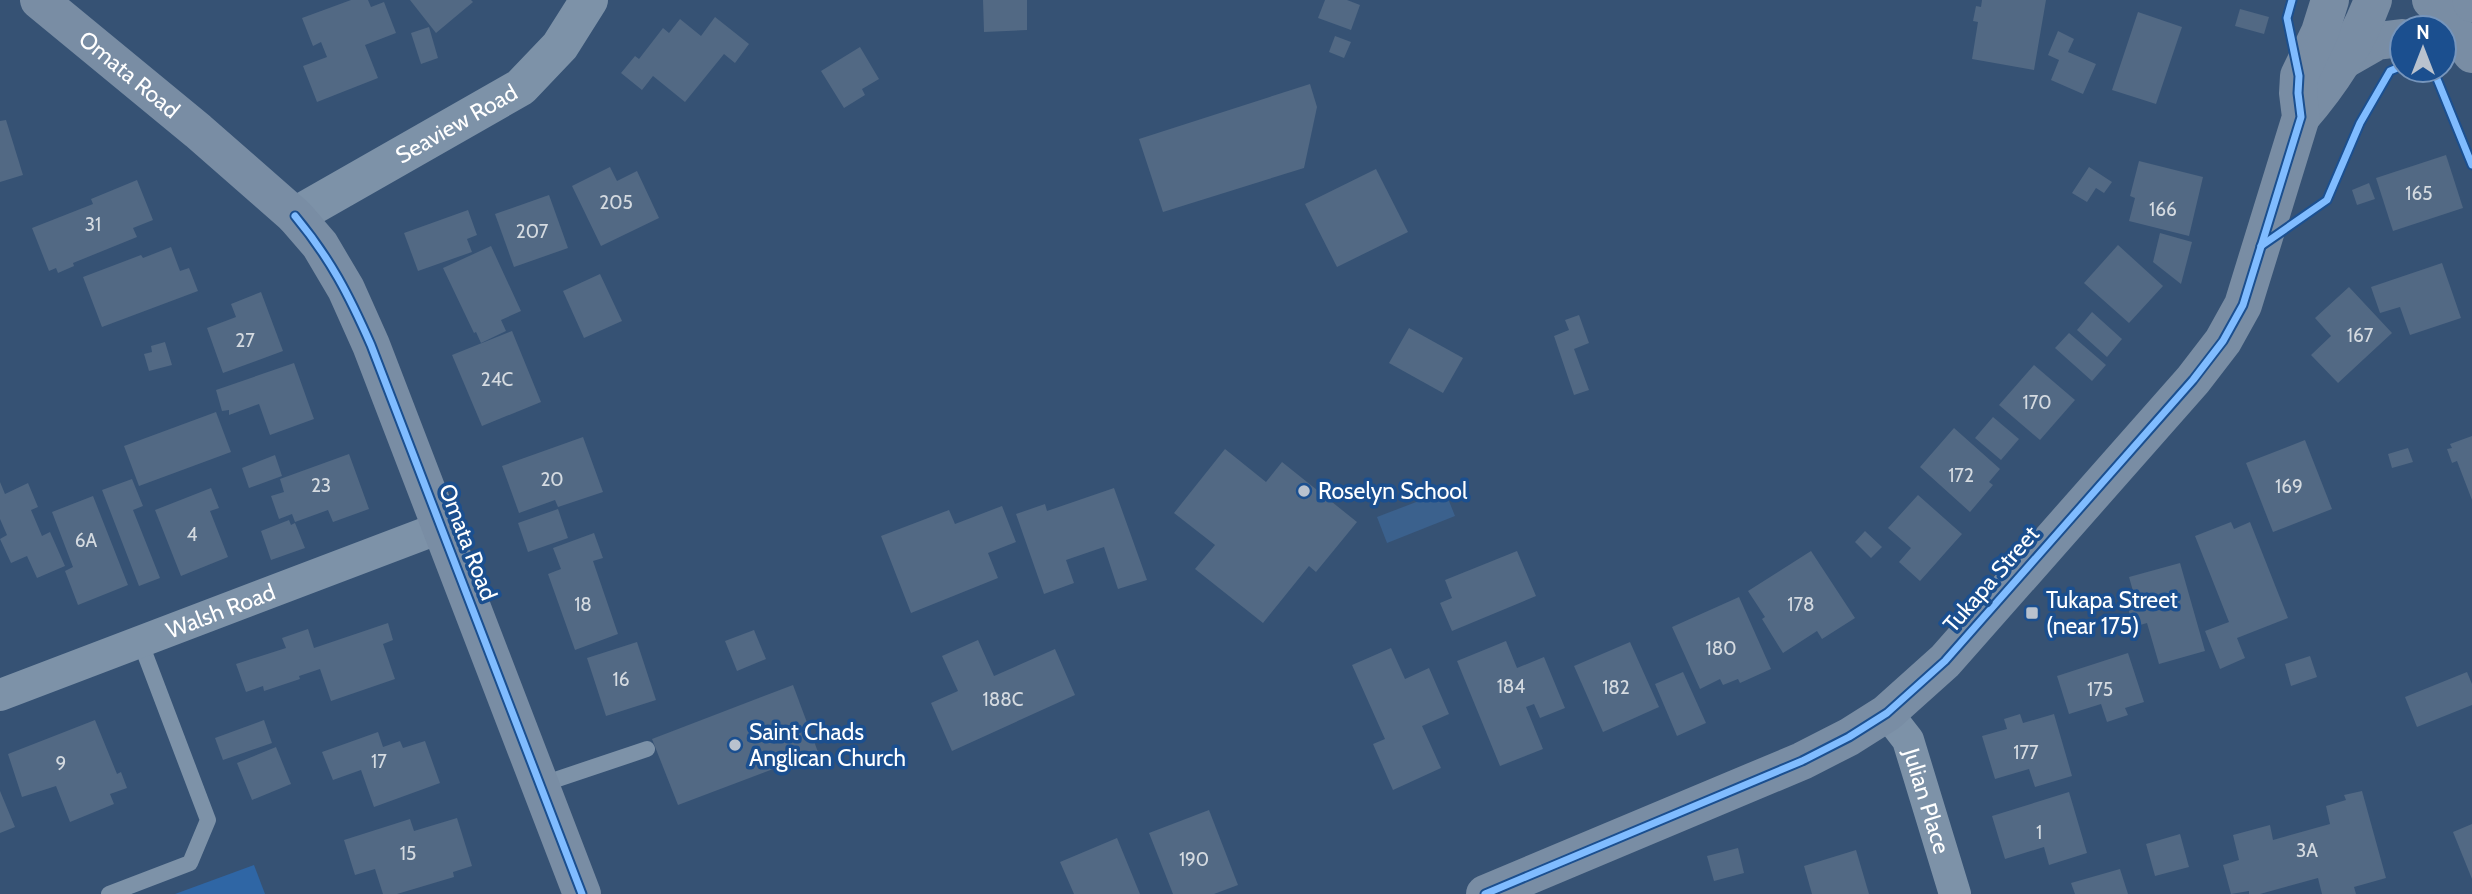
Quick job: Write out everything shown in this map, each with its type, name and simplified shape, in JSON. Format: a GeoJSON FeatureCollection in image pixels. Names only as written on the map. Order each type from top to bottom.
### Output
{"type":"FeatureCollection","features":[{"type":"Feature","properties":{"kind":"main road","name":"Omata Road"},"geometry":{"type":"LineString","coordinates":[[39,0],[198,131],[295,216],[320,245],[346,289],[371,345],[582,894]]}},
{"type":"Feature","properties":{"kind":"main road","name":"Tukapa Street"},"geometry":{"type":"LineString","coordinates":[[2301,117],[2299,76],[2320,32],[2330,0]]}},
{"type":"Feature","properties":{"kind":"main road","name":"Tukapa Street"},"geometry":{"type":"LineString","coordinates":[[1485,894],[1802,761],[1849,737],[1887,713],[1945,662],[2183,391],[2223,341],[2243,305],[2301,117],[2342,61],[2374,0]]}},
{"type":"Feature","properties":{"kind":"main road"},"geometry":{"type":"LineString","coordinates":[[2431,0],[2445,13],[2452,28],[2472,54]]}},
{"type":"Feature","properties":{"kind":"main road"},"geometry":{"type":"LineString","coordinates":[[2342,61],[2377,41],[2388,40]]}},
{"type":"Feature","properties":{"kind":"street","name":"Seaview Road"},"geometry":{"type":"LineString","coordinates":[[295,216],[522,87],[560,46],[589,0]]}},
{"type":"Feature","properties":{"kind":"street","name":"Walsh Road"},"geometry":{"type":"LineString","coordinates":[[0,695],[442,527]]}},
{"type":"Feature","properties":{"kind":"street","name":"Julian Place"},"geometry":{"type":"LineString","coordinates":[[1887,713],[1909,740],[1955,894]]}},
{"type":"Feature","properties":{"kind":"lane"},"geometry":{"type":"LineString","coordinates":[[109,894],[190,863],[208,821],[140,641]]}},
{"type":"Feature","properties":{"kind":"lane"},"geometry":{"type":"LineString","coordinates":[[540,785],[647,749]]}},
{"type":"Feature","properties":{"kind":"shaded area"},"geometry":{"type":"Polygon","coordinates":[[[1445,491],[1455,516],[1387,543],[1377,517],[1445,491]]]}},
{"type":"Feature","properties":{"kind":"shaded area"},"geometry":{"type":"Polygon","coordinates":[[[254,865],[265,894],[175,894],[254,865]]]}},
{"type":"Feature","properties":{"kind":"building"},"geometry":{"type":"Polygon","coordinates":[[[351,0],[368,0],[371,7],[384,2],[396,33],[365,45],[378,78],[317,102],[303,66],[327,57],[321,42],[313,46],[302,18],[351,0]]]}},
{"type":"Feature","properties":{"kind":"building"},"geometry":{"type":"Polygon","coordinates":[[[410,0],[471,0],[473,2],[436,33],[410,0]]]}},
{"type":"Feature","properties":{"kind":"building"},"geometry":{"type":"Polygon","coordinates":[[[983,0],[1027,0],[1027,30],[984,32],[983,0]]]}},
{"type":"Feature","properties":{"kind":"building"},"geometry":{"type":"Polygon","coordinates":[[[1325,0],[1347,0],[1360,5],[1351,30],[1318,18],[1325,0]]]}},
{"type":"Feature","properties":{"kind":"building"},"geometry":{"type":"Polygon","coordinates":[[[1982,0],[2046,0],[2034,70],[1972,59],[1978,22],[1973,21],[1976,6],[1981,7],[1982,0]]]}},
{"type":"Feature","properties":{"kind":"building"},"geometry":{"type":"Polygon","coordinates":[[[2240,9],[2269,17],[2264,34],[2235,26],[2240,9]]]}},
{"type":"Feature","properties":{"kind":"building"},"geometry":{"type":"Polygon","coordinates":[[[2138,12],[2182,27],[2156,104],[2112,90],[2138,12]]]}},
{"type":"Feature","properties":{"kind":"building"},"geometry":{"type":"Polygon","coordinates":[[[715,17],[749,44],[735,63],[724,54],[685,102],[653,76],[642,90],[621,73],[635,56],[639,59],[663,28],[669,33],[680,19],[701,36],[715,17]]]}},
{"type":"Feature","properties":{"kind":"building"},"geometry":{"type":"Polygon","coordinates":[[[429,27],[438,58],[421,64],[411,33],[429,27]]]}},
{"type":"Feature","properties":{"kind":"building"},"geometry":{"type":"Polygon","coordinates":[[[2058,31],[2074,39],[2068,52],[2096,64],[2083,94],[2051,80],[2059,60],[2048,55],[2058,31]]]}},
{"type":"Feature","properties":{"kind":"building"},"geometry":{"type":"Polygon","coordinates":[[[1335,36],[1351,42],[1344,58],[1329,52],[1335,36]]]}},
{"type":"Feature","properties":{"kind":"building"},"geometry":{"type":"Polygon","coordinates":[[[860,47],[879,79],[862,89],[865,95],[844,108],[821,71],[860,47]]]}},
{"type":"Feature","properties":{"kind":"building"},"geometry":{"type":"Polygon","coordinates":[[[1310,84],[1317,107],[1304,168],[1163,212],[1139,139],[1310,84]]]}},
{"type":"Feature","properties":{"kind":"building"},"geometry":{"type":"Polygon","coordinates":[[[6,120],[23,175],[0,182],[0,121],[6,120]]]}},
{"type":"Feature","properties":{"kind":"building"},"geometry":{"type":"Polygon","coordinates":[[[2446,155],[2463,208],[2393,231],[2376,178],[2446,155]]]}},
{"type":"Feature","properties":{"kind":"building"},"geometry":{"type":"Polygon","coordinates":[[[2139,161],[2203,177],[2189,236],[2129,221],[2135,198],[2130,196],[2139,161]]]}},
{"type":"Feature","properties":{"kind":"building"},"geometry":{"type":"Polygon","coordinates":[[[610,167],[617,181],[637,171],[659,218],[601,246],[572,186],[610,167]]]}},
{"type":"Feature","properties":{"kind":"building"},"geometry":{"type":"Polygon","coordinates":[[[2089,167],[2112,182],[2104,193],[2096,188],[2087,202],[2072,193],[2089,167]]]}},
{"type":"Feature","properties":{"kind":"building"},"geometry":{"type":"Polygon","coordinates":[[[1376,169],[1408,232],[1337,267],[1305,204],[1376,169]]]}},
{"type":"Feature","properties":{"kind":"building"},"geometry":{"type":"Polygon","coordinates":[[[137,180],[153,220],[133,228],[137,237],[73,263],[74,266],[58,273],[56,268],[49,271],[32,228],[93,204],[91,199],[137,180]]]}},
{"type":"Feature","properties":{"kind":"building"},"geometry":{"type":"Polygon","coordinates":[[[2369,183],[2375,199],[2357,205],[2352,190],[2369,183]]]}},
{"type":"Feature","properties":{"kind":"building"},"geometry":{"type":"Polygon","coordinates":[[[549,195],[568,248],[514,267],[495,214],[549,195]]]}},
{"type":"Feature","properties":{"kind":"building"},"geometry":{"type":"Polygon","coordinates":[[[468,210],[477,235],[467,239],[472,252],[418,271],[404,233],[468,210]]]}},
{"type":"Feature","properties":{"kind":"building"},"geometry":{"type":"Polygon","coordinates":[[[2160,233],[2192,242],[2181,284],[2153,262],[2160,233]]]}},
{"type":"Feature","properties":{"kind":"building"},"geometry":{"type":"Polygon","coordinates":[[[2118,245],[2163,286],[2129,323],[2084,283],[2118,245]]]}},
{"type":"Feature","properties":{"kind":"building"},"geometry":{"type":"Polygon","coordinates":[[[491,246],[521,311],[501,320],[506,331],[481,343],[443,268],[491,246]]]}},
{"type":"Feature","properties":{"kind":"building"},"geometry":{"type":"Polygon","coordinates":[[[171,247],[180,271],[189,268],[198,291],[102,327],[83,277],[141,255],[143,258],[171,247]]]}},
{"type":"Feature","properties":{"kind":"building"},"geometry":{"type":"Polygon","coordinates":[[[2442,263],[2461,318],[2410,335],[2400,307],[2380,313],[2371,287],[2442,263]]]}},
{"type":"Feature","properties":{"kind":"building"},"geometry":{"type":"Polygon","coordinates":[[[600,274],[622,321],[584,338],[563,291],[600,274]]]}},
{"type":"Feature","properties":{"kind":"building"},"geometry":{"type":"Polygon","coordinates":[[[2349,287],[2392,333],[2338,383],[2311,355],[2331,336],[2315,318],[2349,287]]]}},
{"type":"Feature","properties":{"kind":"building"},"geometry":{"type":"Polygon","coordinates":[[[261,292],[283,351],[223,373],[207,328],[236,317],[231,304],[261,292]]]}},
{"type":"Feature","properties":{"kind":"building"},"geometry":{"type":"Polygon","coordinates":[[[2092,312],[2122,339],[2107,357],[2077,330],[2092,312]]]}},
{"type":"Feature","properties":{"kind":"building"},"geometry":{"type":"Polygon","coordinates":[[[1579,315],[1589,343],[1574,349],[1589,390],[1574,395],[1554,336],[1569,330],[1565,320],[1579,315]]]}},
{"type":"Feature","properties":{"kind":"building"},"geometry":{"type":"Polygon","coordinates":[[[1409,328],[1463,358],[1443,393],[1389,363],[1409,328]]]}},
{"type":"Feature","properties":{"kind":"building"},"geometry":{"type":"Polygon","coordinates":[[[512,331],[541,402],[482,426],[452,355],[512,331]]]}},
{"type":"Feature","properties":{"kind":"building"},"geometry":{"type":"Polygon","coordinates":[[[2069,333],[2106,365],[2092,381],[2055,348],[2069,333]]]}},
{"type":"Feature","properties":{"kind":"building"},"geometry":{"type":"Polygon","coordinates":[[[165,342],[172,365],[149,371],[144,354],[152,352],[151,346],[165,342]]]}},
{"type":"Feature","properties":{"kind":"building"},"geometry":{"type":"Polygon","coordinates":[[[294,363],[314,419],[270,435],[259,404],[229,415],[229,410],[222,411],[216,390],[294,363]]]}},
{"type":"Feature","properties":{"kind":"building"},"geometry":{"type":"Polygon","coordinates":[[[2034,365],[2075,400],[2040,440],[1999,405],[2034,365]]]}},
{"type":"Feature","properties":{"kind":"building"},"geometry":{"type":"Polygon","coordinates":[[[216,412],[231,452],[139,486],[124,446],[216,412]]]}},
{"type":"Feature","properties":{"kind":"building"},"geometry":{"type":"Polygon","coordinates":[[[1993,417],[2019,439],[2001,460],[1975,438],[1993,417]]]}},
{"type":"Feature","properties":{"kind":"building"},"geometry":{"type":"Polygon","coordinates":[[[1954,428],[2000,469],[1989,482],[1993,485],[1970,512],[1920,467],[1954,428]]]}},
{"type":"Feature","properties":{"kind":"building"},"geometry":{"type":"Polygon","coordinates":[[[2472,436],[2472,500],[2457,461],[2452,463],[2447,449],[2452,448],[2450,444],[2472,436]]]}},
{"type":"Feature","properties":{"kind":"building"},"geometry":{"type":"Polygon","coordinates":[[[583,437],[603,492],[558,507],[555,500],[519,513],[502,466],[583,437]]]}},
{"type":"Feature","properties":{"kind":"building"},"geometry":{"type":"Polygon","coordinates":[[[2305,440],[2332,509],[2273,532],[2246,463],[2305,440]]]}},
{"type":"Feature","properties":{"kind":"building"},"geometry":{"type":"Polygon","coordinates":[[[2408,448],[2413,462],[2392,468],[2388,454],[2408,448]]]}},
{"type":"Feature","properties":{"kind":"building"},"geometry":{"type":"Polygon","coordinates":[[[1225,449],[1266,482],[1282,462],[1357,522],[1316,572],[1309,566],[1263,623],[1195,569],[1215,545],[1174,513],[1225,449]]]}},
{"type":"Feature","properties":{"kind":"building"},"geometry":{"type":"Polygon","coordinates":[[[349,454],[369,509],[333,522],[328,510],[295,522],[292,514],[279,519],[271,496],[284,492],[280,479],[349,454]]]}},
{"type":"Feature","properties":{"kind":"building"},"geometry":{"type":"Polygon","coordinates":[[[275,455],[282,476],[249,488],[242,468],[275,455]]]}},
{"type":"Feature","properties":{"kind":"building"},"geometry":{"type":"Polygon","coordinates":[[[132,479],[143,506],[133,510],[160,578],[139,586],[102,490],[132,479]]]}},
{"type":"Feature","properties":{"kind":"building"},"geometry":{"type":"Polygon","coordinates":[[[0,482],[5,494],[28,483],[38,507],[31,510],[42,536],[50,532],[65,566],[37,578],[27,556],[11,563],[0,539],[7,535],[0,519],[0,482]]]}},
{"type":"Feature","properties":{"kind":"building"},"geometry":{"type":"Polygon","coordinates":[[[211,488],[219,508],[210,511],[228,557],[181,576],[155,510],[211,488]]]}},
{"type":"Feature","properties":{"kind":"building"},"geometry":{"type":"Polygon","coordinates":[[[1114,488],[1147,580],[1118,589],[1104,547],[1066,560],[1074,583],[1044,594],[1016,514],[1045,504],[1047,511],[1114,488]]]}},
{"type":"Feature","properties":{"kind":"building"},"geometry":{"type":"Polygon","coordinates":[[[1918,495],[1962,534],[1920,581],[1899,562],[1911,548],[1888,528],[1918,495]]]}},
{"type":"Feature","properties":{"kind":"building"},"geometry":{"type":"Polygon","coordinates":[[[93,496],[128,585],[78,605],[65,571],[73,567],[52,512],[93,496]]]}},
{"type":"Feature","properties":{"kind":"building"},"geometry":{"type":"Polygon","coordinates":[[[1002,506],[1016,542],[988,553],[998,578],[911,613],[881,536],[949,510],[955,524],[1002,506]]]}},
{"type":"Feature","properties":{"kind":"building"},"geometry":{"type":"Polygon","coordinates":[[[558,509],[568,538],[528,552],[518,523],[558,509]]]}},
{"type":"Feature","properties":{"kind":"building"},"geometry":{"type":"Polygon","coordinates":[[[289,520],[291,525],[295,523],[305,548],[271,560],[261,531],[289,520]]]}},
{"type":"Feature","properties":{"kind":"building"},"geometry":{"type":"Polygon","coordinates":[[[2231,522],[2234,529],[2250,522],[2288,618],[2237,638],[2245,658],[2220,669],[2205,631],[2229,622],[2195,536],[2231,522]]]}},
{"type":"Feature","properties":{"kind":"building"},"geometry":{"type":"Polygon","coordinates":[[[1865,531],[1882,547],[1871,558],[1855,542],[1865,531]]]}},
{"type":"Feature","properties":{"kind":"building"},"geometry":{"type":"Polygon","coordinates":[[[594,533],[603,558],[593,561],[618,634],[575,650],[548,574],[561,569],[553,548],[594,533]]]}},
{"type":"Feature","properties":{"kind":"building"},"geometry":{"type":"Polygon","coordinates":[[[1517,551],[1536,596],[1452,631],[1440,603],[1452,598],[1445,580],[1517,551]]]}},
{"type":"Feature","properties":{"kind":"building"},"geometry":{"type":"Polygon","coordinates":[[[1811,551],[1855,618],[1822,639],[1817,631],[1783,653],[1748,591],[1811,551]]]}},
{"type":"Feature","properties":{"kind":"building"},"geometry":{"type":"Polygon","coordinates":[[[2180,563],[2205,651],[2159,664],[2147,623],[2133,627],[2128,608],[2137,605],[2129,577],[2180,563]]]}},
{"type":"Feature","properties":{"kind":"building"},"geometry":{"type":"Polygon","coordinates":[[[1739,597],[1771,669],[1740,683],[1738,679],[1723,685],[1720,679],[1700,689],[1672,627],[1739,597]]]}},
{"type":"Feature","properties":{"kind":"building"},"geometry":{"type":"Polygon","coordinates":[[[388,623],[393,640],[383,644],[395,679],[331,701],[320,669],[264,691],[263,686],[246,692],[236,664],[286,648],[282,638],[308,629],[314,648],[388,623]]]}},
{"type":"Feature","properties":{"kind":"building"},"geometry":{"type":"Polygon","coordinates":[[[754,630],[766,659],[737,671],[725,641],[754,630]]]}},
{"type":"Feature","properties":{"kind":"building"},"geometry":{"type":"Polygon","coordinates":[[[978,640],[994,676],[1055,649],[1075,695],[952,751],[931,703],[958,691],[942,656],[978,640]]]}},
{"type":"Feature","properties":{"kind":"building"},"geometry":{"type":"Polygon","coordinates":[[[1506,641],[1517,668],[1544,657],[1565,708],[1540,718],[1534,704],[1526,707],[1543,749],[1500,766],[1457,661],[1506,641]]]}},
{"type":"Feature","properties":{"kind":"building"},"geometry":{"type":"Polygon","coordinates":[[[637,642],[656,700],[606,716],[587,658],[637,642]]]}},
{"type":"Feature","properties":{"kind":"building"},"geometry":{"type":"Polygon","coordinates":[[[1630,642],[1659,707],[1603,732],[1574,666],[1630,642]]]}},
{"type":"Feature","properties":{"kind":"building"},"geometry":{"type":"Polygon","coordinates":[[[1391,648],[1405,679],[1429,668],[1449,714],[1422,726],[1441,768],[1393,790],[1373,744],[1385,739],[1352,665],[1391,648]]]}},
{"type":"Feature","properties":{"kind":"building"},"geometry":{"type":"Polygon","coordinates":[[[2128,653],[2144,702],[2125,708],[2128,715],[2107,722],[2101,704],[2069,714],[2057,676],[2128,653]]]}},
{"type":"Feature","properties":{"kind":"building"},"geometry":{"type":"Polygon","coordinates":[[[2310,656],[2317,677],[2291,686],[2285,664],[2310,656]]]}},
{"type":"Feature","properties":{"kind":"building"},"geometry":{"type":"Polygon","coordinates":[[[1683,672],[1706,723],[1677,736],[1655,684],[1683,672]]]}},
{"type":"Feature","properties":{"kind":"building"},"geometry":{"type":"Polygon","coordinates":[[[2467,672],[2472,684],[2472,705],[2417,727],[2405,697],[2467,672]]]}},
{"type":"Feature","properties":{"kind":"building","name":"Saint Chads Anglican Church"},"geometry":{"type":"Polygon","coordinates":[[[793,685],[818,752],[678,805],[652,739],[793,685]]]}},
{"type":"Feature","properties":{"kind":"building"},"geometry":{"type":"Polygon","coordinates":[[[2020,714],[2023,723],[2054,714],[2072,776],[2035,787],[2029,769],[1995,779],[1982,736],[2007,729],[2004,719],[2020,714]]]}},
{"type":"Feature","properties":{"kind":"building"},"geometry":{"type":"Polygon","coordinates":[[[95,720],[117,774],[121,772],[127,788],[110,794],[114,804],[70,822],[56,786],[22,797],[8,754],[95,720]]]}},
{"type":"Feature","properties":{"kind":"building"},"geometry":{"type":"Polygon","coordinates":[[[264,720],[272,743],[223,760],[215,738],[264,720]]]}},
{"type":"Feature","properties":{"kind":"building"},"geometry":{"type":"Polygon","coordinates":[[[378,732],[383,747],[400,741],[403,748],[425,741],[440,783],[374,807],[361,770],[333,780],[322,752],[378,732]]]}},
{"type":"Feature","properties":{"kind":"building"},"geometry":{"type":"Polygon","coordinates":[[[276,747],[291,784],[252,800],[237,763],[276,747]]]}},
{"type":"Feature","properties":{"kind":"building"},"geometry":{"type":"Polygon","coordinates":[[[0,791],[15,827],[0,833],[0,791]]]}},
{"type":"Feature","properties":{"kind":"building"},"geometry":{"type":"Polygon","coordinates":[[[2362,791],[2386,878],[2354,887],[2356,894],[2322,894],[2318,878],[2260,894],[2249,894],[2249,891],[2231,894],[2223,865],[2239,860],[2233,835],[2270,825],[2273,840],[2330,824],[2326,806],[2346,800],[2344,795],[2362,791]]]}},
{"type":"Feature","properties":{"kind":"building"},"geometry":{"type":"Polygon","coordinates":[[[2069,792],[2087,853],[2049,865],[2044,847],[2005,859],[1992,816],[2069,792]]]}},
{"type":"Feature","properties":{"kind":"building"},"geometry":{"type":"Polygon","coordinates":[[[1209,810],[1238,885],[1214,894],[1173,894],[1149,833],[1209,810]]]}},
{"type":"Feature","properties":{"kind":"building"},"geometry":{"type":"Polygon","coordinates":[[[457,818],[472,866],[453,872],[454,877],[397,894],[383,894],[375,869],[355,875],[344,840],[410,819],[414,831],[457,818]]]}},
{"type":"Feature","properties":{"kind":"building"},"geometry":{"type":"Polygon","coordinates":[[[2472,824],[2472,879],[2453,832],[2472,824]]]}},
{"type":"Feature","properties":{"kind":"building"},"geometry":{"type":"Polygon","coordinates":[[[2180,834],[2189,867],[2155,876],[2146,844],[2180,834]]]}},
{"type":"Feature","properties":{"kind":"building"},"geometry":{"type":"Polygon","coordinates":[[[1117,838],[1140,894],[1074,894],[1060,862],[1117,838]]]}},
{"type":"Feature","properties":{"kind":"building"},"geometry":{"type":"Polygon","coordinates":[[[1738,848],[1744,873],[1714,881],[1707,856],[1738,848]]]}},
{"type":"Feature","properties":{"kind":"building"},"geometry":{"type":"Polygon","coordinates":[[[1856,850],[1869,894],[1812,894],[1804,866],[1856,850]]]}},
{"type":"Feature","properties":{"kind":"building"},"geometry":{"type":"Polygon","coordinates":[[[2120,869],[2128,894],[2075,894],[2071,883],[2120,869]]]}},
{"type":"Feature","properties":{"kind":"cycle path"},"geometry":{"type":"LineString","coordinates":[[1485,894],[1802,761],[1849,737],[1887,713],[1945,661],[2193,380],[2223,341],[2243,305],[2301,117],[2299,76],[2287,18],[2292,0]]}},
{"type":"Feature","properties":{"kind":"cycle path"},"geometry":{"type":"LineString","coordinates":[[2261,246],[2327,200],[2360,123],[2388,74]]}},
{"type":"Feature","properties":{"kind":"cycle path"},"geometry":{"type":"LineString","coordinates":[[2439,84],[2472,165]]}},
{"type":"Feature","properties":{"kind":"cycle path"},"geometry":{"type":"LineString","coordinates":[[295,216],[338,278],[371,345],[582,894]]}},
{"type":"Feature","properties":{"kind":"place","name":"Roselyn School"},"geometry":{"type":"Point","coordinates":[1304,491]}},
{"type":"Feature","properties":{"kind":"place","name":"Tukapa Street (near 175)"},"geometry":{"type":"Point","coordinates":[2032,613]}},
{"type":"Feature","properties":{"kind":"place","name":"Saint Chads Anglican Church"},"geometry":{"type":"Point","coordinates":[735,745]}}]}
